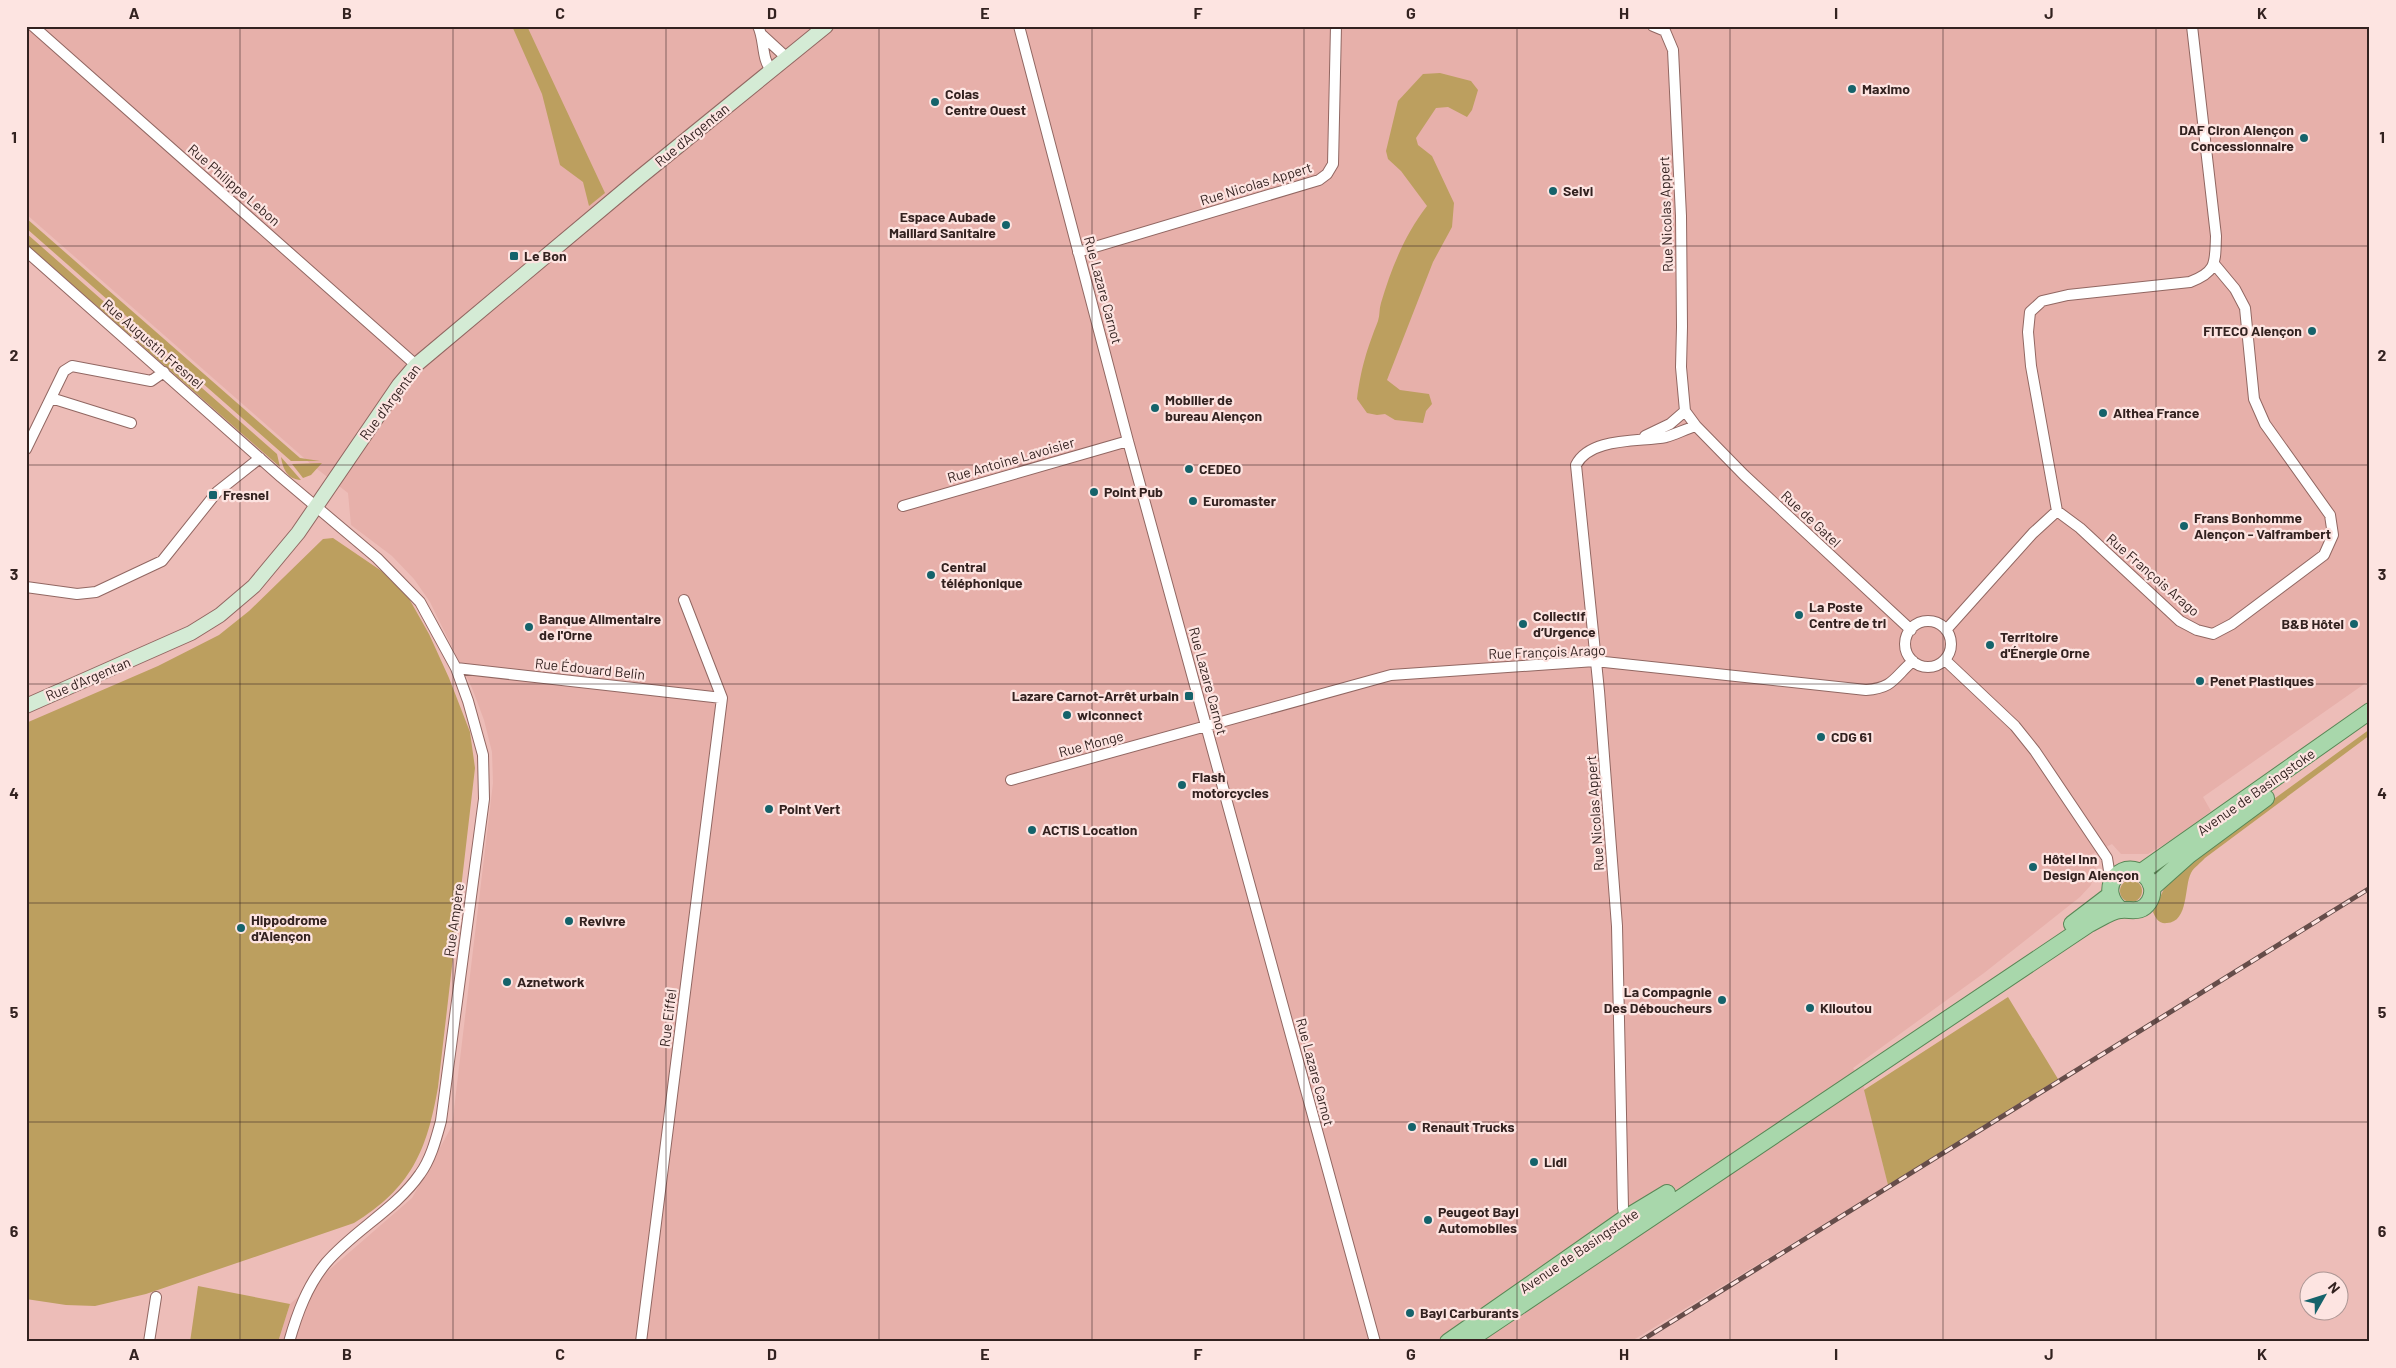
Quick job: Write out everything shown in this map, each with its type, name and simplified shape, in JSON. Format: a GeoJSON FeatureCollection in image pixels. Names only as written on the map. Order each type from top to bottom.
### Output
{"type":"FeatureCollection","features":[{"type":"Feature","properties":{"kind":"main road","name":"Rue d'Argentan"},"geometry":{"type":"LineString","coordinates":[[26,706],[183,637],[220,615],[254,586],[317,506],[399,385],[416,365],[638,178],[826,26]]}},
{"type":"Feature","properties":{"kind":"main road","name":"Avenue de Basingstoke"},"geometry":{"type":"LineString","coordinates":[[2135,871],[2370,711]]}},
{"type":"Feature","properties":{"kind":"main road","name":"Avenue de Basingstoke"},"geometry":{"type":"LineString","coordinates":[[2152,888],[2189,855],[2370,722]]}},
{"type":"Feature","properties":{"kind":"main road"},"geometry":{"type":"LineString","coordinates":[[1714,1169],[2067,927],[2111,889],[2118,874],[2135,871],[2150,882],[2152,888],[2150,900],[2143,908],[2132,912],[2121,910],[2116,906],[2111,889]]}},
{"type":"Feature","properties":{"kind":"main road"},"geometry":{"type":"LineString","coordinates":[[1714,1169],[2089,924],[2121,910]]}},
{"type":"Feature","properties":{"kind":"main road","name":"Avenue de Basingstoke"},"geometry":{"type":"LineString","coordinates":[[1448,1342],[1714,1169]]}},
{"type":"Feature","properties":{"kind":"main road","name":"Avenue de Basingstoke"},"geometry":{"type":"LineString","coordinates":[[1466,1342],[1627,1225]]}},
{"type":"Feature","properties":{"kind":"street","name":"Rue Philippe Lebon"},"geometry":{"type":"LineString","coordinates":[[33,26],[416,365]]}},
{"type":"Feature","properties":{"kind":"street","name":"Rue Lazare Carnot"},"geometry":{"type":"LineString","coordinates":[[1019,26],[1128,442],[1375,1342]]}},
{"type":"Feature","properties":{"kind":"street","name":"Rue Nicolas Appert"},"geometry":{"type":"LineString","coordinates":[[1078,252],[1319,180],[1327,174],[1333,164],[1336,26]]}},
{"type":"Feature","properties":{"kind":"street","name":"Rue Nicolas Appert"},"geometry":{"type":"LineString","coordinates":[[1640,439],[1670,424],[1685,411],[1681,367],[1681,216],[1673,50],[1665,32],[1653,26]]}},
{"type":"Feature","properties":{"kind":"street"},"geometry":{"type":"LineString","coordinates":[[1946,630],[2033,533],[2057,511],[2031,366],[2028,332],[2030,312],[2042,301],[2068,295],[2190,282],[2205,276],[2215,265],[2216,236],[2192,26]]}},
{"type":"Feature","properties":{"kind":"street"},"geometry":{"type":"LineString","coordinates":[[760,31],[787,58]]}},
{"type":"Feature","properties":{"kind":"street"},"geometry":{"type":"LineString","coordinates":[[760,31],[766,65],[772,71]]}},
{"type":"Feature","properties":{"kind":"street","name":"Rue Augustin Fresnel"},"geometry":{"type":"LineString","coordinates":[[26,250],[260,458],[317,506]]}},
{"type":"Feature","properties":{"kind":"street","name":"Rue François Arago"},"geometry":{"type":"LineString","coordinates":[[2057,511],[2080,528],[2180,621],[2197,630],[2212,634],[2232,624],[2324,555],[2333,535],[2330,515],[2265,424],[2254,399],[2245,308],[2235,289],[2215,265]]}},
{"type":"Feature","properties":{"kind":"street"},"geometry":{"type":"LineString","coordinates":[[26,449],[64,371],[72,366],[151,381],[164,372]]}},
{"type":"Feature","properties":{"kind":"street"},"geometry":{"type":"LineString","coordinates":[[51,398],[131,423]]}},
{"type":"Feature","properties":{"kind":"street"},"geometry":{"type":"LineString","coordinates":[[1685,411],[1696,426]]}},
{"type":"Feature","properties":{"kind":"street","name":"Rue Nicolas Appert"},"geometry":{"type":"LineString","coordinates":[[1627,1225],[1619,966],[1595,661],[1576,465],[1580,456],[1591,450],[1640,439],[1666,437],[1696,426]]}},
{"type":"Feature","properties":{"kind":"street","name":"Rue de Gatel"},"geometry":{"type":"LineString","coordinates":[[1696,426],[1744,475],[1911,630]]}},
{"type":"Feature","properties":{"kind":"street","name":"Rue Antoine Lavoisier"},"geometry":{"type":"LineString","coordinates":[[903,506],[1128,442]]}},
{"type":"Feature","properties":{"kind":"street"},"geometry":{"type":"LineString","coordinates":[[26,587],[77,594],[96,592],[162,561],[217,492],[260,458]]}},
{"type":"Feature","properties":{"kind":"street","name":"Rue Ampère"},"geometry":{"type":"LineString","coordinates":[[289,1342],[298,1314],[312,1282],[326,1263],[352,1237],[394,1203],[420,1174],[435,1144],[441,1121],[484,799],[483,755],[468,701],[456,668],[420,602],[378,558],[317,506]]}},
{"type":"Feature","properties":{"kind":"street"},"geometry":{"type":"LineString","coordinates":[[684,600],[722,698]]}},
{"type":"Feature","properties":{"kind":"street"},"geometry":{"type":"LineString","coordinates":[[1921,622],[1930,622],[1946,630],[1950,637],[1951,646],[1945,660],[1936,666],[1927,667],[1913,661],[1906,652],[1905,643],[1911,630],[1921,622]]}},
{"type":"Feature","properties":{"kind":"street"},"geometry":{"type":"LineString","coordinates":[[1945,660],[2015,726],[2107,858],[2111,889]]}},
{"type":"Feature","properties":{"kind":"street","name":"Rue François Arago"},"geometry":{"type":"LineString","coordinates":[[1206,726],[1391,675],[1595,661],[1866,690],[1880,689],[1889,685],[1913,661]]}},
{"type":"Feature","properties":{"kind":"street","name":"Rue Édouard Belin"},"geometry":{"type":"LineString","coordinates":[[456,668],[722,698]]}},
{"type":"Feature","properties":{"kind":"street","name":"Rue Eiffel"},"geometry":{"type":"LineString","coordinates":[[641,1342],[722,698]]}},
{"type":"Feature","properties":{"kind":"street","name":"Rue Monge"},"geometry":{"type":"LineString","coordinates":[[1011,780],[1206,726]]}},
{"type":"Feature","properties":{"kind":"street"},"geometry":{"type":"LineString","coordinates":[[2107,858],[2135,871]]}},
{"type":"Feature","properties":{"kind":"street"},"geometry":{"type":"LineString","coordinates":[[149,1342],[156,1297]]}},
{"type":"Feature","properties":{"kind":"shaded area"},"geometry":{"type":"Polygon","coordinates":[[[26,26],[2370,26],[2370,680],[2203,797],[2211,811],[2178,836],[2148,854],[2121,854],[2112,844],[2092,854],[2096,868],[2091,885],[2080,897],[1984,973],[1853,1068],[1863,1083],[1888,1185],[1630,1342],[278,1342],[290,1304],[412,1198],[452,1126],[493,783],[492,752],[484,720],[472,688],[430,602],[414,579],[392,556],[351,525],[348,493],[312,465],[26,214],[26,26]]]}},
{"type":"Feature","properties":{"kind":"shaded area"},"geometry":{"type":"Polygon","coordinates":[[[512,26],[527,26],[605,193],[589,206],[583,182],[560,165],[542,94],[512,26]]]}},
{"type":"Feature","properties":{"kind":"shaded area"},"geometry":{"type":"Polygon","coordinates":[[[1440,73],[1471,81],[1478,90],[1472,110],[1467,117],[1448,107],[1436,108],[1416,138],[1418,145],[1432,156],[1454,203],[1452,227],[1433,262],[1387,380],[1400,390],[1429,394],[1432,404],[1426,411],[1423,423],[1395,420],[1385,414],[1367,413],[1357,399],[1360,378],[1378,321],[1380,305],[1389,277],[1405,240],[1427,206],[1401,171],[1388,159],[1386,151],[1398,101],[1423,74],[1440,73]]]}},
{"type":"Feature","properties":{"kind":"shaded area"},"geometry":{"type":"Polygon","coordinates":[[[26,218],[300,458],[320,461],[291,461],[26,228],[26,218]]]}},
{"type":"Feature","properties":{"kind":"shaded area"},"geometry":{"type":"Polygon","coordinates":[[[26,233],[277,454],[280,467],[26,244],[26,233]]]}},
{"type":"Feature","properties":{"kind":"shaded area"},"geometry":{"type":"Polygon","coordinates":[[[281,457],[301,480],[292,478],[286,473],[281,457]]]}},
{"type":"Feature","properties":{"kind":"shaded area"},"geometry":{"type":"Polygon","coordinates":[[[322,463],[311,475],[303,478],[292,464],[322,463]]]}},
{"type":"Feature","properties":{"kind":"shaded area","name":"Hippodrome d'Alençon"},"geometry":{"type":"Polygon","coordinates":[[[333,538],[383,572],[407,595],[429,634],[470,732],[475,768],[438,1087],[434,1110],[422,1149],[403,1181],[390,1196],[374,1210],[354,1223],[146,1294],[95,1306],[66,1305],[26,1299],[26,723],[158,666],[219,635],[249,611],[323,539],[333,538]]]}},
{"type":"Feature","properties":{"kind":"shaded area"},"geometry":{"type":"Polygon","coordinates":[[[2370,729],[2370,735],[2205,858],[2191,873],[2185,902],[2179,917],[2167,923],[2158,921],[2153,912],[2171,874],[2370,729]]]}},
{"type":"Feature","properties":{"kind":"shaded area"},"geometry":{"type":"Polygon","coordinates":[[[2131,880],[2139,883],[2142,891],[2139,899],[2131,902],[2123,899],[2120,891],[2123,883],[2131,880]]]}},
{"type":"Feature","properties":{"kind":"shaded area"},"geometry":{"type":"Polygon","coordinates":[[[2008,997],[2058,1079],[1888,1185],[1864,1090],[2008,997]]]}},
{"type":"Feature","properties":{"kind":"shaded area"},"geometry":{"type":"Polygon","coordinates":[[[198,1286],[290,1304],[278,1342],[190,1342],[198,1286]]]}},
{"type":"Feature","properties":{"kind":"railway"},"geometry":{"type":"LineString","coordinates":[[1639,1342],[2370,888]]}},
{"type":"Feature","properties":{"kind":"place","name":"Maximo"},"geometry":{"type":"Point","coordinates":[1852,89]}},
{"type":"Feature","properties":{"kind":"place","name":"Colas Centre Ouest"},"geometry":{"type":"Point","coordinates":[935,102]}},
{"type":"Feature","properties":{"kind":"place","name":"DAF Ciron Alençon Concessionnaire"},"geometry":{"type":"Point","coordinates":[2304,138]}},
{"type":"Feature","properties":{"kind":"place","name":"Selvi"},"geometry":{"type":"Point","coordinates":[1553,191]}},
{"type":"Feature","properties":{"kind":"place","name":"Espace Aubade Maillard Sanitaire"},"geometry":{"type":"Point","coordinates":[1006,225]}},
{"type":"Feature","properties":{"kind":"place","name":"Le Bon"},"geometry":{"type":"Point","coordinates":[514,256]}},
{"type":"Feature","properties":{"kind":"place","name":"FITECO Alençon"},"geometry":{"type":"Point","coordinates":[2312,331]}},
{"type":"Feature","properties":{"kind":"place","name":"Mobilier de bureau Alençon"},"geometry":{"type":"Point","coordinates":[1155,408]}},
{"type":"Feature","properties":{"kind":"place","name":"Althea France"},"geometry":{"type":"Point","coordinates":[2103,413]}},
{"type":"Feature","properties":{"kind":"place","name":"CEDEO"},"geometry":{"type":"Point","coordinates":[1189,469]}},
{"type":"Feature","properties":{"kind":"place","name":"Point Pub"},"geometry":{"type":"Point","coordinates":[1094,492]}},
{"type":"Feature","properties":{"kind":"place","name":"Fresnel"},"geometry":{"type":"Point","coordinates":[213,495]}},
{"type":"Feature","properties":{"kind":"place","name":"Euromaster"},"geometry":{"type":"Point","coordinates":[1193,501]}},
{"type":"Feature","properties":{"kind":"place","name":"Frans Bonhomme Alençon - Valframbert"},"geometry":{"type":"Point","coordinates":[2184,526]}},
{"type":"Feature","properties":{"kind":"place","name":"Central téléphonique"},"geometry":{"type":"Point","coordinates":[931,575]}},
{"type":"Feature","properties":{"kind":"place","name":"La Poste Centre de tri"},"geometry":{"type":"Point","coordinates":[1799,615]}},
{"type":"Feature","properties":{"kind":"place","name":"Collectif d’Urgence"},"geometry":{"type":"Point","coordinates":[1523,624]}},
{"type":"Feature","properties":{"kind":"place","name":"B&B Hôtel"},"geometry":{"type":"Point","coordinates":[2354,624]}},
{"type":"Feature","properties":{"kind":"place","name":"Banque Alimentaire de l'Orne"},"geometry":{"type":"Point","coordinates":[529,627]}},
{"type":"Feature","properties":{"kind":"place","name":"Territoire d'Énergie Orne"},"geometry":{"type":"Point","coordinates":[1990,645]}},
{"type":"Feature","properties":{"kind":"place","name":"Penet Plastiques"},"geometry":{"type":"Point","coordinates":[2200,681]}},
{"type":"Feature","properties":{"kind":"place","name":"Lazare Carnot-Arrêt urbain"},"geometry":{"type":"Point","coordinates":[1189,696]}},
{"type":"Feature","properties":{"kind":"place","name":"wiconnect"},"geometry":{"type":"Point","coordinates":[1067,715]}},
{"type":"Feature","properties":{"kind":"place","name":"CDG 61"},"geometry":{"type":"Point","coordinates":[1821,737]}},
{"type":"Feature","properties":{"kind":"place","name":"Flash motorcycles"},"geometry":{"type":"Point","coordinates":[1182,785]}},
{"type":"Feature","properties":{"kind":"place","name":"Point Vert"},"geometry":{"type":"Point","coordinates":[769,809]}},
{"type":"Feature","properties":{"kind":"place","name":"ACTIS Location"},"geometry":{"type":"Point","coordinates":[1032,830]}},
{"type":"Feature","properties":{"kind":"place","name":"Hôtel Inn Design Alençon"},"geometry":{"type":"Point","coordinates":[2033,867]}},
{"type":"Feature","properties":{"kind":"place","name":"Revivre"},"geometry":{"type":"Point","coordinates":[569,921]}},
{"type":"Feature","properties":{"kind":"place","name":"Hippodrome d'Alençon"},"geometry":{"type":"Point","coordinates":[241,928]}},
{"type":"Feature","properties":{"kind":"place","name":"Aznetwork"},"geometry":{"type":"Point","coordinates":[507,982]}},
{"type":"Feature","properties":{"kind":"place","name":"La Compagnie Des Déboucheurs"},"geometry":{"type":"Point","coordinates":[1722,1000]}},
{"type":"Feature","properties":{"kind":"place","name":"Kiloutou"},"geometry":{"type":"Point","coordinates":[1810,1008]}},
{"type":"Feature","properties":{"kind":"place","name":"Renault Trucks"},"geometry":{"type":"Point","coordinates":[1412,1127]}},
{"type":"Feature","properties":{"kind":"place","name":"Lidl"},"geometry":{"type":"Point","coordinates":[1534,1162]}},
{"type":"Feature","properties":{"kind":"place","name":"Peugeot Bayi Automobiles"},"geometry":{"type":"Point","coordinates":[1428,1220]}},
{"type":"Feature","properties":{"kind":"place","name":"Bayi Carburants"},"geometry":{"type":"Point","coordinates":[1410,1313]}}]}
